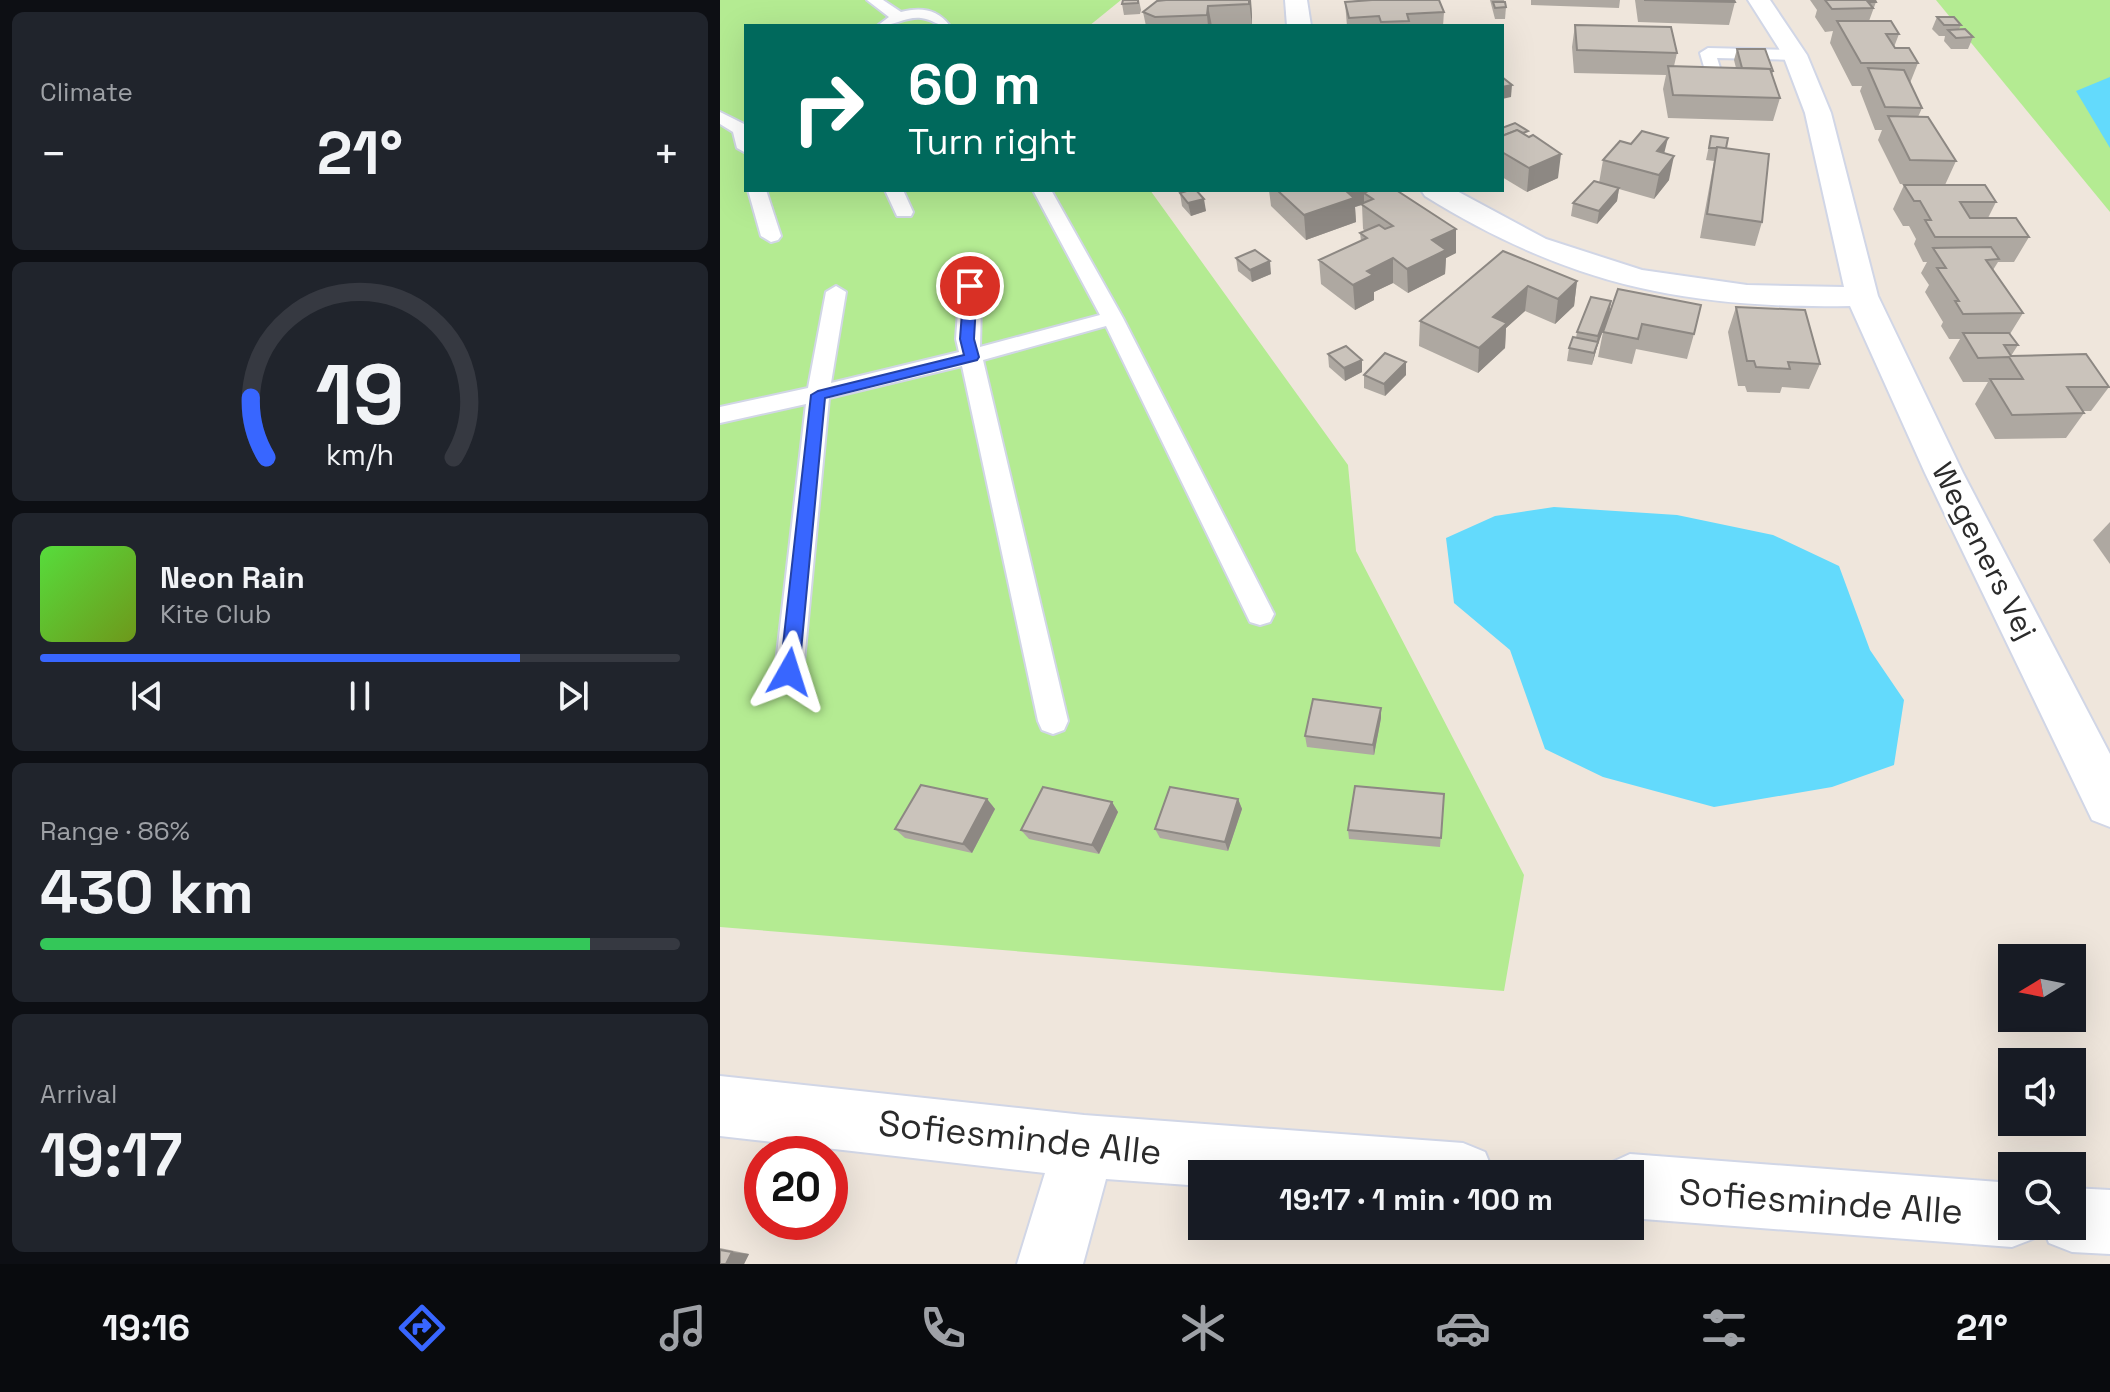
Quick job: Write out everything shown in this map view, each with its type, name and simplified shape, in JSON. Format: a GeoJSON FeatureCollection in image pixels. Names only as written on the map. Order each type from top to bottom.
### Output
{"type":"FeatureCollection","features":[{"type":"Feature","properties":{"kind":"street"},"geometry":{"type":"LineString","coordinates":[[1296,0],[1299,24]]}},
{"type":"Feature","properties":{"kind":"street","name":"Wegeners Vej"},"geometry":{"type":"LineString","coordinates":[[1759,0],[1795,55],[1828,145],[1862,296],[1944,473],[2110,804]]}},
{"type":"Feature","properties":{"kind":"street"},"geometry":{"type":"LineString","coordinates":[[1438,192],[1527,243],[1569,261],[1609,273],[1727,293],[1862,296]]}},
{"type":"Feature","properties":{"kind":"street","name":"Sofiesminde Alle"},"geometry":{"type":"LineString","coordinates":[[720,1106],[1084,1146],[1274,1160]]}},
{"type":"Feature","properties":{"kind":"street"},"geometry":{"type":"LineString","coordinates":[[1050,1264],[1084,1146]]}},
{"type":"Feature","properties":{"kind":"street","name":"Sofiesminde Alle"},"geometry":{"type":"LineString","coordinates":[[1644,1187],[1998,1214]]}},
{"type":"Feature","properties":{"kind":"street"},"geometry":{"type":"LineString","coordinates":[[2086,1221],[2110,1222]]}},
{"type":"Feature","properties":{"kind":"lane"},"geometry":{"type":"LineString","coordinates":[[874,0],[898,17]]}},
{"type":"Feature","properties":{"kind":"lane"},"geometry":{"type":"LineString","coordinates":[[887,24],[898,17],[926,13],[934,15],[941,24]]}},
{"type":"Feature","properties":{"kind":"lane"},"geometry":{"type":"LineString","coordinates":[[1717,84],[1708,53],[1795,55]]}},
{"type":"Feature","properties":{"kind":"lane"},"geometry":{"type":"LineString","coordinates":[[725,114],[741,129],[744,140]]}},
{"type":"Feature","properties":{"kind":"lane"},"geometry":{"type":"LineString","coordinates":[[758,192],[771,236]]}},
{"type":"Feature","properties":{"kind":"lane"},"geometry":{"type":"LineString","coordinates":[[895,192],[904,212]]}},
{"type":"Feature","properties":{"kind":"lane"},"geometry":{"type":"LineString","coordinates":[[1043,192],[1112,318],[1260,614]]}},
{"type":"Feature","properties":{"kind":"lane"},"geometry":{"type":"LineString","coordinates":[[972,259],[967,339],[1053,721]]}},
{"type":"Feature","properties":{"kind":"lane"},"geometry":{"type":"LineString","coordinates":[[789,672],[818,395],[836,292]]}},
{"type":"Feature","properties":{"kind":"lane"},"geometry":{"type":"LineString","coordinates":[[720,415],[818,395],[972,357],[1112,318]]}},
{"type":"Feature","properties":{"kind":"green space"},"geometry":{"type":"Polygon","coordinates":[[[720,0],[1121,0],[1091,24],[744,24],[744,192],[1151,192],[1348,465],[1356,551],[1524,875],[1504,991],[720,927],[720,0]]]}},
{"type":"Feature","properties":{"kind":"green space"},"geometry":{"type":"Polygon","coordinates":[[[1936,0],[2110,0],[2110,212],[1936,0]]]}},
{"type":"Feature","properties":{"kind":"water"},"geometry":{"type":"Polygon","coordinates":[[[2110,77],[2110,148],[2076,91],[2110,77]]]}},
{"type":"Feature","properties":{"kind":"water"},"geometry":{"type":"Polygon","coordinates":[[[1554,507],[1677,515],[1773,535],[1839,566],[1870,650],[1904,700],[1894,765],[1832,787],[1714,807],[1603,777],[1545,749],[1510,650],[1454,603],[1446,538],[1495,516],[1554,507]]]}},
{"type":"Feature","properties":{"kind":"building"},"geometry":{"type":"Polygon","coordinates":[[[1123,0],[1138,0],[1138,3],[1122,4],[1123,0]]]}},
{"type":"Feature","properties":{"kind":"building"},"geometry":{"type":"Polygon","coordinates":[[[1249,0],[1249,4],[1208,6],[1207,15],[1155,17],[1143,12],[1157,1],[1249,0]]]}},
{"type":"Feature","properties":{"kind":"building"},"geometry":{"type":"Polygon","coordinates":[[[1439,0],[1444,12],[1407,14],[1409,21],[1381,22],[1379,16],[1349,18],[1345,2],[1439,0]]]}},
{"type":"Feature","properties":{"kind":"building"},"geometry":{"type":"Polygon","coordinates":[[[1644,0],[1734,0],[1735,2],[1644,0]]]}},
{"type":"Feature","properties":{"kind":"building"},"geometry":{"type":"Polygon","coordinates":[[[1825,0],[1876,2],[1868,2],[1873,8],[1832,9],[1825,0]]]}},
{"type":"Feature","properties":{"kind":"building"},"geometry":{"type":"Polygon","coordinates":[[[1493,2],[1505,2],[1506,7],[1495,8],[1493,2]]]}},
{"type":"Feature","properties":{"kind":"building"},"geometry":{"type":"Polygon","coordinates":[[[1937,17],[1954,17],[1961,25],[1944,25],[1937,17]]]}},
{"type":"Feature","properties":{"kind":"building"},"geometry":{"type":"Polygon","coordinates":[[[1837,21],[1891,21],[1899,34],[1886,34],[1895,48],[1909,48],[1918,63],[1861,63],[1837,21]]]}},
{"type":"Feature","properties":{"kind":"building"},"geometry":{"type":"Polygon","coordinates":[[[1575,25],[1671,27],[1677,53],[1577,50],[1575,25]]]}},
{"type":"Feature","properties":{"kind":"building"},"geometry":{"type":"Polygon","coordinates":[[[1965,29],[1973,37],[1956,38],[1948,30],[1965,29]]]}},
{"type":"Feature","properties":{"kind":"building"},"geometry":{"type":"Polygon","coordinates":[[[1737,49],[1765,49],[1773,71],[1742,68],[1737,49]]]}},
{"type":"Feature","properties":{"kind":"building"},"geometry":{"type":"Polygon","coordinates":[[[1668,66],[1770,69],[1780,98],[1673,95],[1668,66]]]}},
{"type":"Feature","properties":{"kind":"building"},"geometry":{"type":"Polygon","coordinates":[[[1868,68],[1904,70],[1922,108],[1885,107],[1868,68]]]}},
{"type":"Feature","properties":{"kind":"building"},"geometry":{"type":"Polygon","coordinates":[[[1888,116],[1928,117],[1956,161],[1910,160],[1888,116]]]}},
{"type":"Feature","properties":{"kind":"building"},"geometry":{"type":"Polygon","coordinates":[[[1515,123],[1528,131],[1523,133],[1517,130],[1504,135],[1504,127],[1515,123]]]}},
{"type":"Feature","properties":{"kind":"building"},"geometry":{"type":"Polygon","coordinates":[[[1517,130],[1529,137],[1533,135],[1561,154],[1529,168],[1504,153],[1504,135],[1517,130]]]}},
{"type":"Feature","properties":{"kind":"building"},"geometry":{"type":"Polygon","coordinates":[[[1642,131],[1668,138],[1657,151],[1674,156],[1659,175],[1603,160],[1620,141],[1631,144],[1642,131]]]}},
{"type":"Feature","properties":{"kind":"building"},"geometry":{"type":"Polygon","coordinates":[[[1711,136],[1728,138],[1726,148],[1709,148],[1711,136]]]}},
{"type":"Feature","properties":{"kind":"building"},"geometry":{"type":"Polygon","coordinates":[[[1717,147],[1769,154],[1762,222],[1707,214],[1717,147]]]}},
{"type":"Feature","properties":{"kind":"building"},"geometry":{"type":"Polygon","coordinates":[[[1594,181],[1619,188],[1599,211],[1573,203],[1594,181]]]}},
{"type":"Feature","properties":{"kind":"building"},"geometry":{"type":"Polygon","coordinates":[[[1904,185],[1985,185],[1996,202],[1960,202],[1970,218],[2016,218],[2029,237],[1935,237],[1925,220],[1931,220],[1920,201],[1914,201],[1904,185]]]}},
{"type":"Feature","properties":{"kind":"building"},"geometry":{"type":"Polygon","coordinates":[[[1198,192],[1204,199],[1188,203],[1180,193],[1198,192]]]}},
{"type":"Feature","properties":{"kind":"building"},"geometry":{"type":"Polygon","coordinates":[[[1279,192],[1347,192],[1354,198],[1304,215],[1279,192]]]}},
{"type":"Feature","properties":{"kind":"building"},"geometry":{"type":"Polygon","coordinates":[[[1399,192],[1456,229],[1432,240],[1446,250],[1407,269],[1393,258],[1367,271],[1373,275],[1353,285],[1319,260],[1367,238],[1360,233],[1379,225],[1385,229],[1393,226],[1361,204],[1373,199],[1364,193],[1399,192]]]}},
{"type":"Feature","properties":{"kind":"building"},"geometry":{"type":"Polygon","coordinates":[[[1991,247],[1999,259],[1986,260],[2023,313],[1963,314],[1955,301],[1959,301],[1937,268],[1946,268],[1933,248],[1991,247]]]}},
{"type":"Feature","properties":{"kind":"building"},"geometry":{"type":"Polygon","coordinates":[[[1255,250],[1270,261],[1250,270],[1236,258],[1255,250]]]}},
{"type":"Feature","properties":{"kind":"building"},"geometry":{"type":"Polygon","coordinates":[[[1503,251],[1577,281],[1558,299],[1528,286],[1493,317],[1507,323],[1479,348],[1420,321],[1503,251]]]}},
{"type":"Feature","properties":{"kind":"building"},"geometry":{"type":"Polygon","coordinates":[[[1618,289],[1701,305],[1694,334],[1642,324],[1638,339],[1603,332],[1618,289]]]}},
{"type":"Feature","properties":{"kind":"building"},"geometry":{"type":"Polygon","coordinates":[[[1591,297],[1611,301],[1598,336],[1577,332],[1591,297]]]}},
{"type":"Feature","properties":{"kind":"building"},"geometry":{"type":"Polygon","coordinates":[[[1736,307],[1805,310],[1820,364],[1788,362],[1790,369],[1756,367],[1754,361],[1747,361],[1736,307]]]}},
{"type":"Feature","properties":{"kind":"building"},"geometry":{"type":"Polygon","coordinates":[[[1963,333],[2009,333],[2018,345],[2004,345],[2011,356],[2086,354],[2109,387],[2067,387],[2084,413],[2012,415],[1990,379],[2023,379],[2009,357],[1978,358],[1963,333]]]}},
{"type":"Feature","properties":{"kind":"building"},"geometry":{"type":"Polygon","coordinates":[[[1573,337],[1598,342],[1594,353],[1569,348],[1573,337]]]}},
{"type":"Feature","properties":{"kind":"building"},"geometry":{"type":"Polygon","coordinates":[[[1346,346],[1362,360],[1344,368],[1328,354],[1346,346]]]}},
{"type":"Feature","properties":{"kind":"building"},"geometry":{"type":"Polygon","coordinates":[[[1385,353],[1406,362],[1384,384],[1364,375],[1385,353]]]}},
{"type":"Feature","properties":{"kind":"building"},"geometry":{"type":"Polygon","coordinates":[[[1313,699],[1381,708],[1373,745],[1305,736],[1313,699]]]}},
{"type":"Feature","properties":{"kind":"building"},"geometry":{"type":"Polygon","coordinates":[[[921,785],[987,799],[963,844],[895,829],[921,785]]]}},
{"type":"Feature","properties":{"kind":"building"},"geometry":{"type":"Polygon","coordinates":[[[1355,786],[1444,794],[1441,838],[1348,830],[1355,786]]]}},
{"type":"Feature","properties":{"kind":"building"},"geometry":{"type":"Polygon","coordinates":[[[1043,787],[1112,802],[1092,845],[1021,830],[1043,787]]]}},
{"type":"Feature","properties":{"kind":"building"},"geometry":{"type":"Polygon","coordinates":[[[1170,787],[1238,799],[1225,842],[1155,829],[1170,787]]]}},
{"type":"Feature","properties":{"kind":"building"},"geometry":{"type":"Polygon","coordinates":[[[720,1250],[732,1252],[726,1264],[720,1264],[720,1250]]]}},
{"type":"Feature","properties":{"kind":"route"},"geometry":{"type":"LineString","coordinates":[[789,672],[818,395],[972,357],[967,339],[970,286]]}}]}
